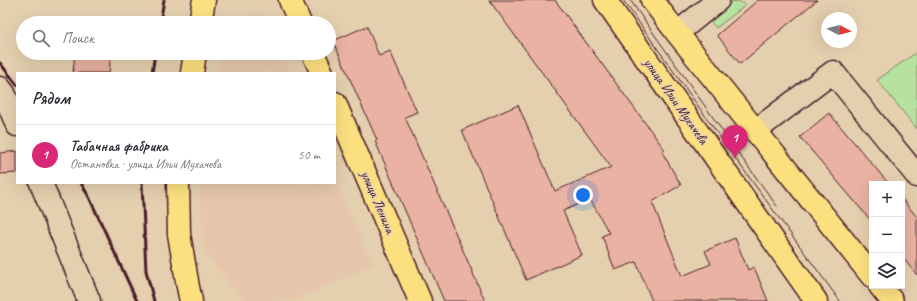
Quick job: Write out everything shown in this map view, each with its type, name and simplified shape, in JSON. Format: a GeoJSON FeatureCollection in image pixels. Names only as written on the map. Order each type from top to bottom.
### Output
{"type":"FeatureCollection","features":[{"type":"Feature","properties":{"kind":"main road"},"geometry":{"type":"LineString","coordinates":[[201,16],[204,0]]}},
{"type":"Feature","properties":{"kind":"main road"},"geometry":{"type":"LineString","coordinates":[[290,0],[297,16]]}},
{"type":"Feature","properties":{"kind":"main road","name":"улица Ильи Мухачева"},"geometry":{"type":"LineString","coordinates":[[605,0],[816,301]]}},
{"type":"Feature","properties":{"kind":"main road"},"geometry":{"type":"LineString","coordinates":[[652,0],[755,132],[869,272]]}},
{"type":"Feature","properties":{"kind":"main road"},"geometry":{"type":"LineString","coordinates":[[192,72],[194,60]]}},
{"type":"Feature","properties":{"kind":"main road"},"geometry":{"type":"LineString","coordinates":[[316,60],[322,72]]}},
{"type":"Feature","properties":{"kind":"main road","name":"улица Ленина"},"geometry":{"type":"LineString","coordinates":[[336,106],[420,301]]}},
{"type":"Feature","properties":{"kind":"main road"},"geometry":{"type":"LineString","coordinates":[[178,184],[179,234],[191,301]]}},
{"type":"Feature","properties":{"kind":"main road"},"geometry":{"type":"LineString","coordinates":[[882,289],[892,301]]}},
{"type":"Feature","properties":{"kind":"lane"},"geometry":{"type":"LineString","coordinates":[[677,33],[718,0]]}},
{"type":"Feature","properties":{"kind":"lane"},"geometry":{"type":"LineString","coordinates":[[755,132],[833,72],[917,176]]}},
{"type":"Feature","properties":{"kind":"lane"},"geometry":{"type":"LineString","coordinates":[[1,92],[16,123]]}},
{"type":"Feature","properties":{"kind":"lane"},"geometry":{"type":"LineString","coordinates":[[41,184],[89,301]]}},
{"type":"Feature","properties":{"kind":"shaded area"},"geometry":{"type":"Polygon","coordinates":[[[263,11],[266,16],[250,16],[263,11]]]}},
{"type":"Feature","properties":{"kind":"shaded area"},"geometry":{"type":"Polygon","coordinates":[[[220,60],[285,60],[290,72],[217,72],[220,60]]]}},
{"type":"Feature","properties":{"kind":"shaded area"},"geometry":{"type":"Polygon","coordinates":[[[336,179],[373,265],[294,301],[244,301],[204,252],[199,184],[336,184],[336,179]]]}},
{"type":"Feature","properties":{"kind":"green space"},"geometry":{"type":"Polygon","coordinates":[[[738,1],[746,5],[716,28],[707,18],[724,4],[738,1]]]}},
{"type":"Feature","properties":{"kind":"green space"},"geometry":{"type":"Polygon","coordinates":[[[917,52],[917,129],[877,80],[917,52]]]}},
{"type":"Feature","properties":{"kind":"building"},"geometry":{"type":"Polygon","coordinates":[[[489,0],[555,0],[665,150],[662,152],[681,185],[652,202],[682,276],[711,264],[705,251],[735,238],[748,270],[754,267],[768,301],[652,301],[636,262],[615,270],[602,236],[609,233],[590,199],[563,211],[582,255],[526,280],[462,130],[518,105],[555,191],[611,167],[489,0]]]}},
{"type":"Feature","properties":{"kind":"building"},"geometry":{"type":"Polygon","coordinates":[[[758,0],[817,0],[740,64],[717,35],[758,0]]]}},
{"type":"Feature","properties":{"kind":"building"},"geometry":{"type":"Polygon","coordinates":[[[367,26],[379,56],[390,51],[417,112],[405,117],[485,301],[444,301],[375,141],[377,140],[336,48],[336,40],[367,26]]]}},
{"type":"Feature","properties":{"kind":"building"},"geometry":{"type":"Polygon","coordinates":[[[74,60],[110,60],[109,72],[73,72],[74,60]]]}},
{"type":"Feature","properties":{"kind":"building"},"geometry":{"type":"Polygon","coordinates":[[[829,113],[886,181],[869,181],[869,218],[800,137],[829,113]]]}},
{"type":"Feature","properties":{"kind":"building"},"geometry":{"type":"Polygon","coordinates":[[[16,151],[16,173],[0,174],[0,153],[16,151]]]}},
{"type":"Feature","properties":{"kind":"building"},"geometry":{"type":"Polygon","coordinates":[[[905,203],[917,217],[917,275],[905,261],[905,203]]]}},
{"type":"Feature","properties":{"kind":"tram line"},"geometry":{"type":"LineString","coordinates":[[623,0],[735,158],[840,301]]}},
{"type":"Feature","properties":{"kind":"tram line"},"geometry":{"type":"LineString","coordinates":[[630,0],[777,206]]}},
{"type":"Feature","properties":{"kind":"railway"},"geometry":{"type":"LineString","coordinates":[[161,16],[164,0]]}},
{"type":"Feature","properties":{"kind":"railway"},"geometry":{"type":"LineString","coordinates":[[152,72],[154,60]]}},
{"type":"Feature","properties":{"kind":"railway"},"geometry":{"type":"LineString","coordinates":[[0,63],[16,84]]}},
{"type":"Feature","properties":{"kind":"railway"},"geometry":{"type":"LineString","coordinates":[[82,184],[137,301]]}},
{"type":"Feature","properties":{"kind":"railway"},"geometry":{"type":"LineString","coordinates":[[142,184],[146,271],[154,301]]}},
{"type":"Feature","properties":{"kind":"place","name":"Табачная фабрика"},"geometry":{"type":"Point","coordinates":[735,158]}}]}
